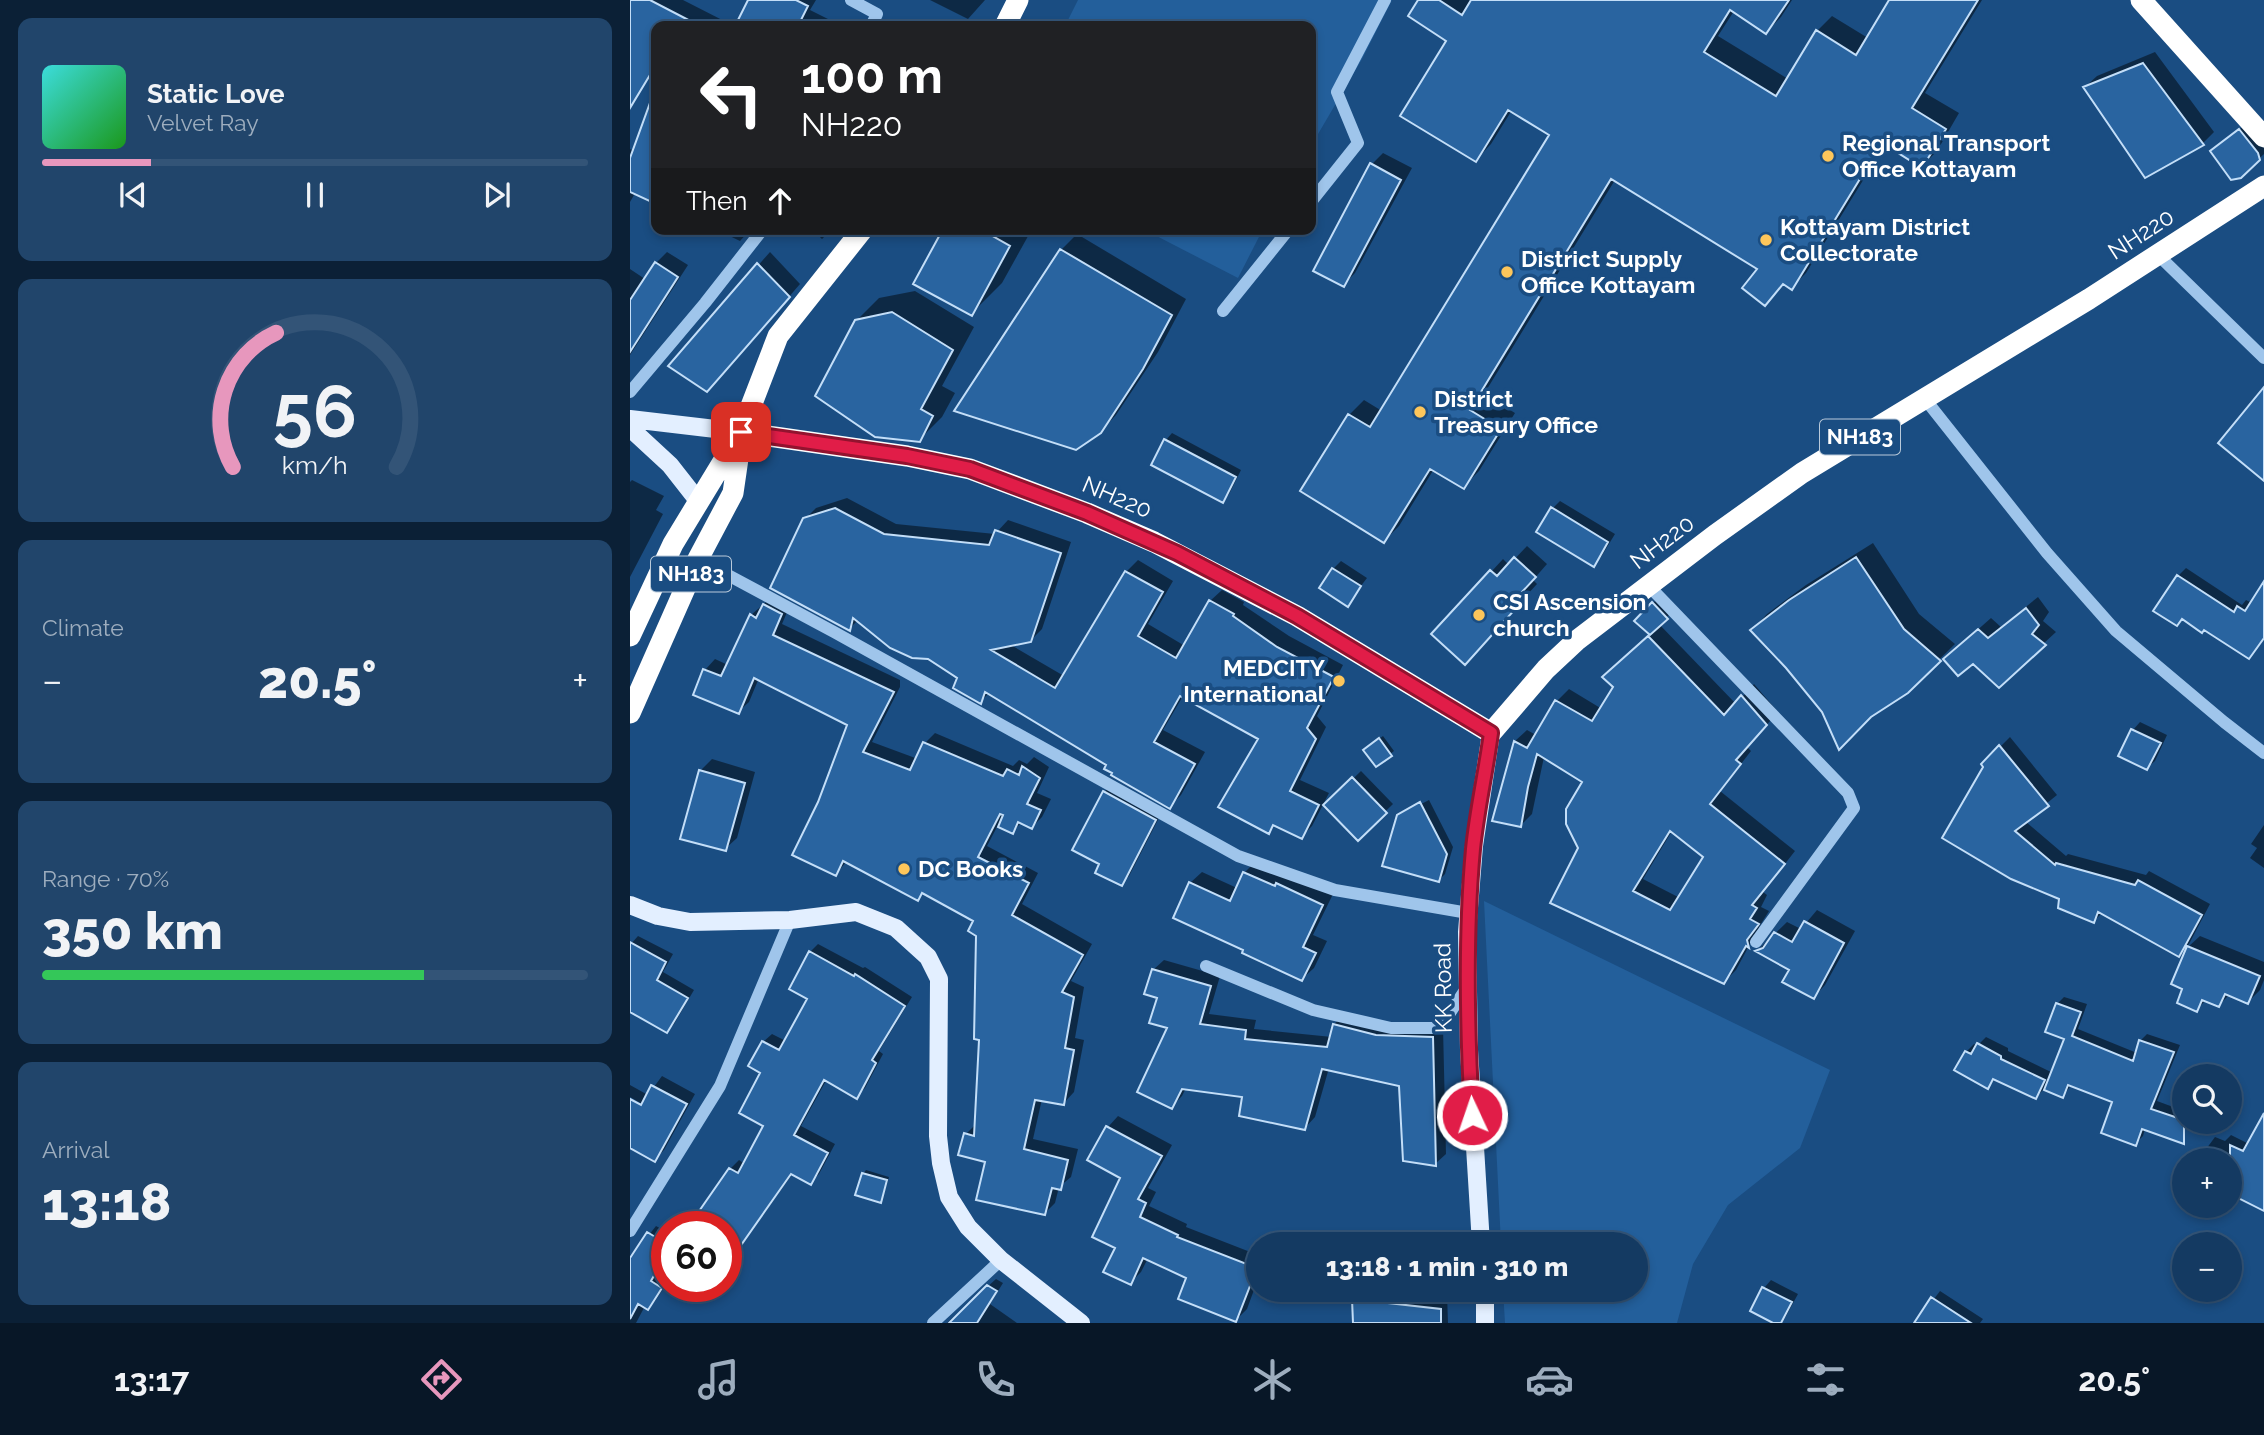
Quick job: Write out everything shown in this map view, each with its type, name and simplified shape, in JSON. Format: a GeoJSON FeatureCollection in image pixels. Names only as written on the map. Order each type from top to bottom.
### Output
{"type":"FeatureCollection","features":[{"type":"Feature","properties":{"kind":"highway"},"geometry":{"type":"LineString","coordinates":[[1008,21],[1018,0]]}},
{"type":"Feature","properties":{"kind":"highway"},"geometry":{"type":"LineString","coordinates":[[2141,0],[2264,137]]}},
{"type":"Feature","properties":{"kind":"highway","name":"NH220"},"geometry":{"type":"LineString","coordinates":[[741,432],[907,456],[970,469],[1087,513],[1177,553],[1297,616],[1491,733],[1576,641],[1802,473],[2089,299],[2264,186]]}},
{"type":"Feature","properties":{"kind":"highway","name":"NH183"},"geometry":{"type":"LineString","coordinates":[[630,636],[673,544],[741,432],[778,335],[858,235]]}},
{"type":"Feature","properties":{"kind":"highway","name":"NH183"},"geometry":{"type":"LineString","coordinates":[[630,713],[698,559],[733,493],[741,432]]}},
{"type":"Feature","properties":{"kind":"main road"},"geometry":{"type":"LineString","coordinates":[[630,419],[741,432]]}},
{"type":"Feature","properties":{"kind":"main road"},"geometry":{"type":"LineString","coordinates":[[630,428],[670,465],[699,502]]}},
{"type":"Feature","properties":{"kind":"main road","name":"KK Road"},"geometry":{"type":"LineString","coordinates":[[1480,1232],[1469,1050],[1468,913],[1474,846],[1491,733]]}},
{"type":"Feature","properties":{"kind":"main road"},"geometry":{"type":"LineString","coordinates":[[630,905],[658,916],[690,922],[790,920],[856,912],[896,928],[928,957],[939,979],[938,1136],[940,1163],[949,1197],[968,1227],[1001,1260],[1081,1323]]}},
{"type":"Feature","properties":{"kind":"main road"},"geometry":{"type":"LineString","coordinates":[[1485,1302],[1485,1323]]}},
{"type":"Feature","properties":{"kind":"street"},"geometry":{"type":"LineString","coordinates":[[851,0],[877,14],[874,21]]}},
{"type":"Feature","properties":{"kind":"street"},"geometry":{"type":"LineString","coordinates":[[1316,196],[1358,143],[1337,92],[1384,0]]}},
{"type":"Feature","properties":{"kind":"street"},"geometry":{"type":"LineString","coordinates":[[630,392],[758,235]]}},
{"type":"Feature","properties":{"kind":"street"},"geometry":{"type":"LineString","coordinates":[[1223,311],[1284,235]]}},
{"type":"Feature","properties":{"kind":"street"},"geometry":{"type":"LineString","coordinates":[[2157,254],[2264,358]]}},
{"type":"Feature","properties":{"kind":"street"},"geometry":{"type":"LineString","coordinates":[[1925,399],[2047,553],[2116,631],[2264,753]]}},
{"type":"Feature","properties":{"kind":"street"},"geometry":{"type":"LineString","coordinates":[[698,559],[1238,856],[1335,890],[1468,913]]}},
{"type":"Feature","properties":{"kind":"street"},"geometry":{"type":"LineString","coordinates":[[1648,585],[1848,793],[1854,808],[1756,942]]}},
{"type":"Feature","properties":{"kind":"street"},"geometry":{"type":"LineString","coordinates":[[630,1231],[720,1086],[790,920]]}},
{"type":"Feature","properties":{"kind":"street"},"geometry":{"type":"LineString","coordinates":[[1206,966],[1313,1010],[1391,1028],[1440,1028],[1469,984]]}},
{"type":"Feature","properties":{"kind":"street"},"geometry":{"type":"LineString","coordinates":[[933,1323],[1001,1260]]}},
{"type":"Feature","properties":{"kind":"shaded area"},"geometry":{"type":"Polygon","coordinates":[[[1078,0],[1392,0],[1362,59],[1316,137],[1316,21],[1068,21],[1078,0]]]}},
{"type":"Feature","properties":{"kind":"shaded area"},"geometry":{"type":"Polygon","coordinates":[[[1155,235],[1260,235],[1238,278],[1155,235]]]}},
{"type":"Feature","properties":{"kind":"shaded area"},"geometry":{"type":"Polygon","coordinates":[[[1484,901],[1830,1070],[1800,1148],[1728,1205],[1693,1264],[1677,1323],[1505,1323],[1504,1302],[1648,1302],[1648,1232],[1500,1232],[1484,901]]]}},
{"type":"Feature","properties":{"kind":"building"},"geometry":{"type":"Polygon","coordinates":[[[630,0],[650,0],[690,21],[651,21],[651,73],[630,108],[630,0]]]}},
{"type":"Feature","properties":{"kind":"building"},"geometry":{"type":"Polygon","coordinates":[[[748,0],[796,0],[808,6],[800,21],[738,21],[748,0]]]}},
{"type":"Feature","properties":{"kind":"building","name":"Kottayam District Collectorate"},"geometry":{"type":"Polygon","coordinates":[[[1418,0],[1439,0],[1462,15],[1471,0],[1789,0],[1766,34],[1730,10],[1704,52],[1776,96],[1816,30],[1856,55],[1889,0],[1978,0],[1912,108],[1946,129],[1922,168],[1882,143],[1792,290],[1783,284],[1765,306],[1742,288],[1757,269],[1611,179],[1470,410],[1501,429],[1464,489],[1430,469],[1384,543],[1300,491],[1348,414],[1370,427],[1549,135],[1508,110],[1476,162],[1400,116],[1446,41],[1408,16],[1418,0]]]}},
{"type":"Feature","properties":{"kind":"building"},"geometry":{"type":"Polygon","coordinates":[[[2143,63],[2204,145],[2145,178],[2083,87],[2143,63]]]}},
{"type":"Feature","properties":{"kind":"building"},"geometry":{"type":"Polygon","coordinates":[[[651,100],[651,202],[630,192],[630,158],[651,100]]]}},
{"type":"Feature","properties":{"kind":"building"},"geometry":{"type":"Polygon","coordinates":[[[2239,129],[2258,153],[2260,160],[2241,178],[2231,180],[2210,151],[2239,129]]]}},
{"type":"Feature","properties":{"kind":"building"},"geometry":{"type":"Polygon","coordinates":[[[1370,163],[1401,180],[1344,287],[1313,271],[1370,163]]]}},
{"type":"Feature","properties":{"kind":"building"},"geometry":{"type":"Polygon","coordinates":[[[940,235],[991,235],[1010,246],[972,316],[913,284],[940,235]]]}},
{"type":"Feature","properties":{"kind":"building"},"geometry":{"type":"Polygon","coordinates":[[[1060,249],[1172,315],[1143,369],[1101,433],[1076,450],[954,411],[1060,249]]]}},
{"type":"Feature","properties":{"kind":"building"},"geometry":{"type":"Polygon","coordinates":[[[655,262],[678,277],[630,352],[630,300],[655,262]]]}},
{"type":"Feature","properties":{"kind":"building"},"geometry":{"type":"Polygon","coordinates":[[[757,263],[790,297],[707,392],[668,366],[757,263]]]}},
{"type":"Feature","properties":{"kind":"building"},"geometry":{"type":"Polygon","coordinates":[[[892,312],[953,350],[921,409],[933,416],[920,442],[875,437],[815,396],[855,320],[892,312]]]}},
{"type":"Feature","properties":{"kind":"building"},"geometry":{"type":"Polygon","coordinates":[[[2264,387],[2264,481],[2218,443],[2264,387]]]}},
{"type":"Feature","properties":{"kind":"building"},"geometry":{"type":"Polygon","coordinates":[[[1164,439],[1236,477],[1223,503],[1151,465],[1164,439]]]}},
{"type":"Feature","properties":{"kind":"building"},"geometry":{"type":"Polygon","coordinates":[[[1551,507],[1608,542],[1594,567],[1536,532],[1551,507]]]}},
{"type":"Feature","properties":{"kind":"building"},"geometry":{"type":"Polygon","coordinates":[[[835,508],[884,534],[989,545],[995,530],[1061,553],[1031,642],[991,650],[1055,688],[1125,571],[1163,592],[1138,636],[1176,658],[1209,600],[1234,614],[1233,616],[1277,647],[1334,677],[1307,728],[1316,739],[1290,791],[1319,805],[1302,839],[1273,825],[1269,834],[1218,807],[1258,739],[1180,696],[1154,742],[1195,764],[1170,809],[1111,775],[1112,773],[1104,769],[1106,765],[985,692],[981,704],[953,688],[957,678],[928,659],[912,658],[890,648],[853,618],[850,631],[770,588],[803,518],[835,508]]]}},
{"type":"Feature","properties":{"kind":"building","name":"CSI Ascension church"},"geometry":{"type":"Polygon","coordinates":[[[1514,557],[1536,577],[1522,592],[1527,596],[1465,665],[1431,634],[1490,570],[1497,576],[1514,557]]]}},
{"type":"Feature","properties":{"kind":"building"},"geometry":{"type":"Polygon","coordinates":[[[1856,557],[1904,629],[1941,661],[1908,693],[1871,717],[1839,750],[1822,712],[1750,630],[1789,600],[1856,557]]]}},
{"type":"Feature","properties":{"kind":"building"},"geometry":{"type":"Polygon","coordinates":[[[1332,568],[1361,586],[1348,607],[1319,588],[1332,568]]]}},
{"type":"Feature","properties":{"kind":"building"},"geometry":{"type":"Polygon","coordinates":[[[2177,575],[2234,612],[2237,606],[2245,611],[2264,581],[2264,638],[2249,659],[2182,619],[2177,626],[2153,611],[2177,575]]]}},
{"type":"Feature","properties":{"kind":"building"},"geometry":{"type":"Polygon","coordinates":[[[1652,602],[1668,619],[1650,635],[1634,621],[1652,602]]]}},
{"type":"Feature","properties":{"kind":"building"},"geometry":{"type":"Polygon","coordinates":[[[763,604],[782,614],[773,635],[894,692],[863,752],[910,770],[923,742],[1003,776],[1007,769],[1019,775],[1022,766],[1040,778],[1027,804],[1041,810],[1032,829],[1018,822],[1013,834],[998,827],[1003,815],[1000,814],[978,857],[1029,883],[1012,915],[1083,955],[1062,992],[1074,997],[1065,1048],[1074,1050],[1064,1105],[1035,1100],[1024,1149],[1068,1160],[1061,1190],[1052,1188],[1045,1215],[976,1200],[985,1162],[958,1155],[964,1133],[974,1136],[979,1040],[974,1039],[976,936],[968,931],[973,921],[922,893],[918,901],[843,861],[836,876],[792,855],[818,802],[847,725],[754,678],[739,714],[693,695],[703,669],[721,676],[750,614],[756,618],[763,604]]]}},
{"type":"Feature","properties":{"kind":"building"},"geometry":{"type":"Polygon","coordinates":[[[2026,608],[2039,625],[2032,634],[2046,645],[1999,688],[1973,664],[1958,676],[1943,659],[1978,629],[1988,638],[2026,608]]]}},
{"type":"Feature","properties":{"kind":"building"},"geometry":{"type":"Polygon","coordinates":[[[1648,636],[1724,715],[1741,695],[1767,725],[1736,760],[1741,764],[1710,804],[1785,864],[1752,905],[1757,908],[1750,919],[1759,924],[1747,940],[1749,948],[1746,946],[1724,984],[1550,903],[1578,848],[1566,824],[1566,809],[1582,782],[1537,754],[1521,827],[1492,821],[1514,741],[1527,748],[1555,700],[1592,721],[1613,687],[1602,677],[1648,636]],[[1670,831],[1633,891],[1670,910],[1703,857],[1670,831]]]}},
{"type":"Feature","properties":{"kind":"building"},"geometry":{"type":"Polygon","coordinates":[[[2131,729],[2161,743],[2147,770],[2118,756],[2131,729]]]}},
{"type":"Feature","properties":{"kind":"building"},"geometry":{"type":"Polygon","coordinates":[[[1379,738],[1392,756],[1376,767],[1363,750],[1379,738]]]}},
{"type":"Feature","properties":{"kind":"building"},"geometry":{"type":"Polygon","coordinates":[[[1999,745],[2049,806],[2015,831],[2055,865],[2056,863],[2135,885],[2138,880],[2202,915],[2179,957],[2098,912],[2094,923],[2058,908],[2059,899],[2011,879],[1942,838],[1983,767],[1981,764],[1999,745]]]}},
{"type":"Feature","properties":{"kind":"building"},"geometry":{"type":"Polygon","coordinates":[[[699,770],[745,783],[726,851],[680,839],[699,770]]]}},
{"type":"Feature","properties":{"kind":"building"},"geometry":{"type":"Polygon","coordinates":[[[1352,777],[1387,813],[1358,841],[1323,805],[1352,777]]]}},
{"type":"Feature","properties":{"kind":"building"},"geometry":{"type":"Polygon","coordinates":[[[1103,791],[1156,820],[1122,886],[1095,873],[1099,864],[1072,850],[1103,791]]]}},
{"type":"Feature","properties":{"kind":"building"},"geometry":{"type":"Polygon","coordinates":[[[1420,802],[1447,854],[1439,882],[1382,866],[1397,815],[1420,802]]]}},
{"type":"Feature","properties":{"kind":"building"},"geometry":{"type":"Polygon","coordinates":[[[1243,872],[1275,886],[1276,883],[1323,905],[1303,947],[1316,953],[1302,981],[1173,918],[1189,882],[1230,901],[1243,872]]]}},
{"type":"Feature","properties":{"kind":"building"},"geometry":{"type":"Polygon","coordinates":[[[1804,921],[1844,943],[1814,999],[1782,982],[1789,970],[1755,951],[1763,948],[1774,932],[1792,942],[1804,921]]]}},
{"type":"Feature","properties":{"kind":"building"},"geometry":{"type":"Polygon","coordinates":[[[630,942],[666,962],[657,980],[688,998],[667,1033],[630,1012],[630,942]]]}},
{"type":"Feature","properties":{"kind":"building"},"geometry":{"type":"Polygon","coordinates":[[[2187,946],[2260,976],[2248,1004],[2225,994],[2219,1007],[2202,1000],[2197,1012],[2177,1003],[2182,989],[2171,984],[2187,946]]]}},
{"type":"Feature","properties":{"kind":"building"},"geometry":{"type":"Polygon","coordinates":[[[809,951],[854,976],[855,974],[905,1006],[872,1060],[876,1063],[857,1099],[824,1080],[794,1135],[828,1153],[811,1185],[791,1174],[742,1244],[742,1211],[699,1211],[729,1168],[738,1173],[763,1126],[739,1113],[760,1073],[748,1066],[762,1041],[779,1050],[807,999],[789,989],[809,951]]]}},
{"type":"Feature","properties":{"kind":"building"},"geometry":{"type":"Polygon","coordinates":[[[1152,969],[1211,986],[1200,1024],[1246,1030],[1245,1039],[1327,1047],[1333,1024],[1376,1035],[1433,1037],[1436,1166],[1403,1161],[1399,1086],[1322,1069],[1305,1130],[1239,1116],[1242,1097],[1182,1089],[1172,1109],[1137,1092],[1167,1028],[1149,1023],[1157,998],[1144,994],[1152,969]]]}},
{"type":"Feature","properties":{"kind":"building"},"geometry":{"type":"Polygon","coordinates":[[[2056,1003],[2081,1012],[2072,1036],[2133,1061],[2139,1040],[2174,1052],[2151,1109],[2172,1116],[2172,1134],[2184,1134],[2184,1144],[2142,1129],[2136,1146],[2101,1133],[2112,1102],[2068,1085],[2063,1098],[2044,1090],[2064,1039],[2045,1032],[2056,1003]]]}},
{"type":"Feature","properties":{"kind":"building"},"geometry":{"type":"Polygon","coordinates":[[[1977,1043],[2001,1056],[2001,1059],[2045,1080],[2036,1099],[1993,1079],[1988,1089],[1954,1070],[1965,1051],[1971,1054],[1977,1043]]]}},
{"type":"Feature","properties":{"kind":"building"},"geometry":{"type":"Polygon","coordinates":[[[651,1085],[687,1104],[655,1162],[630,1148],[630,1099],[641,1105],[651,1085]]]}},
{"type":"Feature","properties":{"kind":"building"},"geometry":{"type":"Polygon","coordinates":[[[2264,1113],[2264,1211],[2242,1200],[2243,1151],[2264,1113]]]}},
{"type":"Feature","properties":{"kind":"building"},"geometry":{"type":"Polygon","coordinates":[[[1106,1126],[1162,1156],[1138,1199],[1146,1203],[1140,1217],[1178,1235],[1177,1237],[1246,1264],[1246,1296],[1236,1322],[1178,1299],[1186,1278],[1143,1258],[1131,1285],[1103,1272],[1115,1248],[1092,1237],[1120,1178],[1087,1160],[1106,1126]]]}},
{"type":"Feature","properties":{"kind":"building"},"geometry":{"type":"Polygon","coordinates":[[[862,1173],[887,1180],[881,1203],[855,1195],[862,1173]]]}},
{"type":"Feature","properties":{"kind":"building"},"geometry":{"type":"Polygon","coordinates":[[[647,1232],[651,1234],[653,1302],[648,1310],[638,1304],[630,1319],[630,1258],[647,1232]]]}},
{"type":"Feature","properties":{"kind":"building"},"geometry":{"type":"Polygon","coordinates":[[[987,1285],[997,1291],[977,1323],[949,1323],[987,1285]]]}},
{"type":"Feature","properties":{"kind":"building"},"geometry":{"type":"Polygon","coordinates":[[[1762,1287],[1792,1302],[1781,1323],[1773,1323],[1750,1311],[1762,1287]]]}},
{"type":"Feature","properties":{"kind":"building"},"geometry":{"type":"Polygon","coordinates":[[[1931,1297],[1971,1323],[1914,1323],[1931,1297]]]}},
{"type":"Feature","properties":{"kind":"building"},"geometry":{"type":"Polygon","coordinates":[[[1352,1302],[1441,1309],[1441,1323],[1353,1323],[1352,1302]]]}},
{"type":"Feature","properties":{"kind":"place","name":"Regional Transport Office Kottayam"},"geometry":{"type":"Point","coordinates":[1828,156]}},
{"type":"Feature","properties":{"kind":"place","name":"Kottayam District Collectorate"},"geometry":{"type":"Point","coordinates":[1766,240]}},
{"type":"Feature","properties":{"kind":"place","name":"District Supply Office Kottayam"},"geometry":{"type":"Point","coordinates":[1507,272]}},
{"type":"Feature","properties":{"kind":"place","name":"District Treasury Office"},"geometry":{"type":"Point","coordinates":[1420,412]}},
{"type":"Feature","properties":{"kind":"place","name":"CSI Ascension church"},"geometry":{"type":"Point","coordinates":[1479,615]}},
{"type":"Feature","properties":{"kind":"place","name":"MEDCITY International"},"geometry":{"type":"Point","coordinates":[1339,681]}},
{"type":"Feature","properties":{"kind":"place","name":"DC Books"},"geometry":{"type":"Point","coordinates":[904,869]}},
{"type":"Feature","properties":{"kind":"route"},"geometry":{"type":"LineString","coordinates":[[741,432],[907,456],[970,469],[1087,513],[1200,564],[1297,616],[1491,733],[1474,846],[1467,932],[1472,1115]]}}]}
